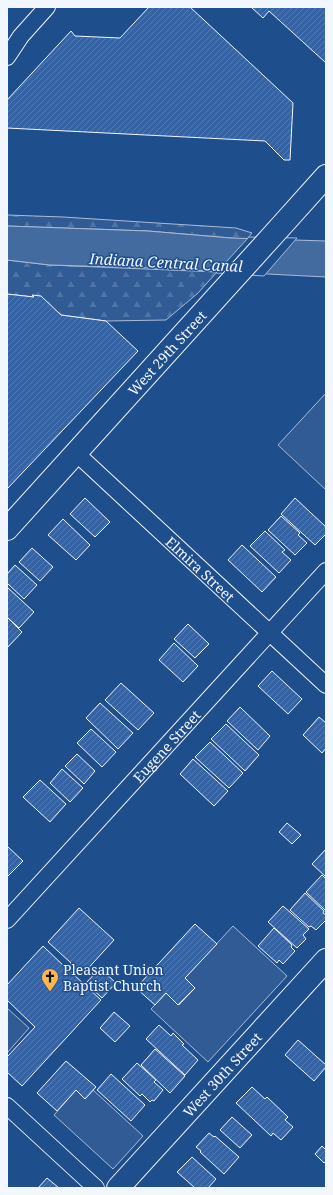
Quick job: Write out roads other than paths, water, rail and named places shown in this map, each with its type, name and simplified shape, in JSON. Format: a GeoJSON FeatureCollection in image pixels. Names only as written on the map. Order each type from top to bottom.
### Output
{"type":"FeatureCollection","features":[{"type":"Feature","properties":{"kind":"main road","name":"West 29th Street"},"geometry":{"type":"LineString","coordinates":[[7,529],[326,176]]}},
{"type":"Feature","properties":{"kind":"main road","name":"West 30th Street"},"geometry":{"type":"LineString","coordinates":[[118,1188],[326,960]]}},
{"type":"Feature","properties":{"kind":"street"},"geometry":{"type":"LineString","coordinates":[[7,58],[14,36],[47,7]]}},
{"type":"Feature","properties":{"kind":"street","name":"Elmira Street"},"geometry":{"type":"LineString","coordinates":[[76,453],[326,685]]}},
{"type":"Feature","properties":{"kind":"street","name":"Eugene Street"},"geometry":{"type":"LineString","coordinates":[[7,920],[326,571]]}},
{"type":"Feature","properties":{"kind":"street"},"geometry":{"type":"LineString","coordinates":[[7,1106],[96,1188]]}},
{"type":"Feature","properties":{"kind":"water","name":"Indiana Central Canal"},"geometry":{"type":"Polygon","coordinates":[[[7,226],[148,231],[231,238],[326,241],[326,277],[150,268],[50,265],[7,260],[7,226]]]}},
{"type":"Feature","properties":{"kind":"place","name":"Pleasant Union Baptist Church"},"geometry":{"type":"Point","coordinates":[50,992]}}]}
